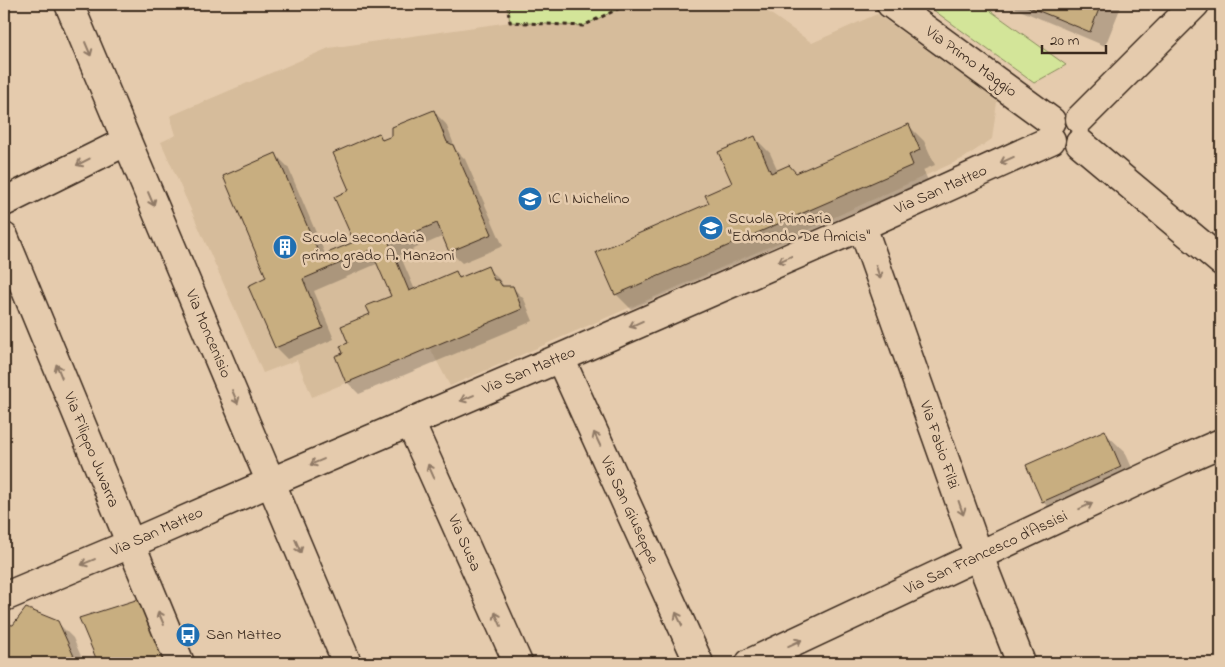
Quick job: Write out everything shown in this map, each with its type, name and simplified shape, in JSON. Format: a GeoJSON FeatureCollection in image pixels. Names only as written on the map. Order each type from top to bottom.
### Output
{"type":"FeatureCollection","features":[{"type":"Feature","properties":{"kind":"street","name":"Via Moncenisio"},"geometry":{"type":"LineString","coordinates":[[69,4],[347,663]]}},
{"type":"Feature","properties":{"kind":"street","name":"Via Primo Maggio"},"geometry":{"type":"LineString","coordinates":[[891,4],[1051,130]]}},
{"type":"Feature","properties":{"kind":"street"},"geometry":{"type":"LineString","coordinates":[[1195,4],[1080,131],[1221,260]]}},
{"type":"Feature","properties":{"kind":"street","name":"Via San Matteo"},"geometry":{"type":"LineString","coordinates":[[4,598],[862,226],[1051,130],[1056,117],[1062,114],[1074,115],[1080,131]]}},
{"type":"Feature","properties":{"kind":"street"},"geometry":{"type":"LineString","coordinates":[[4,202],[127,140]]}},
{"type":"Feature","properties":{"kind":"street","name":"Via Fabio Filzi"},"geometry":{"type":"LineString","coordinates":[[862,226],[979,556],[1020,663]]}},
{"type":"Feature","properties":{"kind":"street","name":"Via Filippo Juvarra"},"geometry":{"type":"LineString","coordinates":[[4,237],[180,663]]}},
{"type":"Feature","properties":{"kind":"street","name":"Via San Giuseppe"},"geometry":{"type":"LineString","coordinates":[[560,358],[699,663]]}},
{"type":"Feature","properties":{"kind":"street","name":"Via Susa"},"geometry":{"type":"LineString","coordinates":[[410,422],[518,663]]}},
{"type":"Feature","properties":{"kind":"street","name":"Via San Francesco d'Assisi"},"geometry":{"type":"LineString","coordinates":[[750,663],[1180,461],[1221,444]]}},
{"type":"Feature","properties":{"kind":"path"},"geometry":{"type":"LineString","coordinates":[[507,4],[510,22],[583,26],[628,4]]}},
{"type":"Feature","properties":{"kind":"shaded area","name":"IC I Nichelino"},"geometry":{"type":"Polygon","coordinates":[[[628,4],[757,4],[812,43],[877,14],[997,102],[992,139],[964,158],[782,241],[450,386],[430,348],[312,397],[297,360],[263,373],[161,142],[176,135],[170,116],[329,48],[510,22],[583,26],[628,4]]]}},
{"type":"Feature","properties":{"kind":"green space"},"geometry":{"type":"Polygon","coordinates":[[[507,4],[628,4],[583,26],[510,22],[507,4]]]}},
{"type":"Feature","properties":{"kind":"green space"},"geometry":{"type":"Polygon","coordinates":[[[925,4],[981,4],[1066,65],[1034,83],[925,4]]]}},
{"type":"Feature","properties":{"kind":"building"},"geometry":{"type":"Polygon","coordinates":[[[1022,4],[1101,4],[1090,32],[1022,4]]]}},
{"type":"Feature","properties":{"kind":"building","name":"Scuola secondaria primo grado A. Manzoni"},"geometry":{"type":"Polygon","coordinates":[[[434,110],[447,142],[453,145],[492,234],[449,252],[437,223],[389,243],[409,291],[456,271],[459,278],[488,266],[494,280],[498,280],[502,286],[513,286],[522,309],[346,383],[335,356],[343,353],[340,346],[348,343],[341,326],[370,314],[366,306],[391,296],[371,250],[303,279],[323,328],[275,348],[248,286],[266,277],[223,176],[276,153],[320,256],[354,242],[334,197],[349,190],[333,153],[379,133],[382,140],[392,136],[392,127],[434,110]]]}},
{"type":"Feature","properties":{"kind":"building","name":"Scuola Primaria \"Edmondo De Amicis\""},"geometry":{"type":"Polygon","coordinates":[[[909,124],[920,150],[909,155],[913,165],[615,295],[596,252],[709,203],[705,195],[732,183],[718,152],[755,136],[771,173],[789,165],[796,173],[909,124]]]}},
{"type":"Feature","properties":{"kind":"building"},"geometry":{"type":"Polygon","coordinates":[[[1105,430],[1121,467],[1042,502],[1026,465],[1105,430]]]}},
{"type":"Feature","properties":{"kind":"building"},"geometry":{"type":"Polygon","coordinates":[[[139,599],[167,663],[98,663],[79,618],[139,599]]]}},
{"type":"Feature","properties":{"kind":"building"},"geometry":{"type":"Polygon","coordinates":[[[26,608],[58,621],[77,663],[4,663],[4,624],[13,625],[26,608]]]}},
{"type":"Feature","properties":{"kind":"place","name":"IC I Nichelino"},"geometry":{"type":"Point","coordinates":[530,199]}},
{"type":"Feature","properties":{"kind":"place","name":"Scuola Primaria \"Edmondo De Amicis\""},"geometry":{"type":"Point","coordinates":[711,228]}},
{"type":"Feature","properties":{"kind":"place","name":"Scuola secondaria primo grado A. Manzoni"},"geometry":{"type":"Point","coordinates":[285,247]}},
{"type":"Feature","properties":{"kind":"place","name":"San Matteo"},"geometry":{"type":"Point","coordinates":[188,635]}}]}
